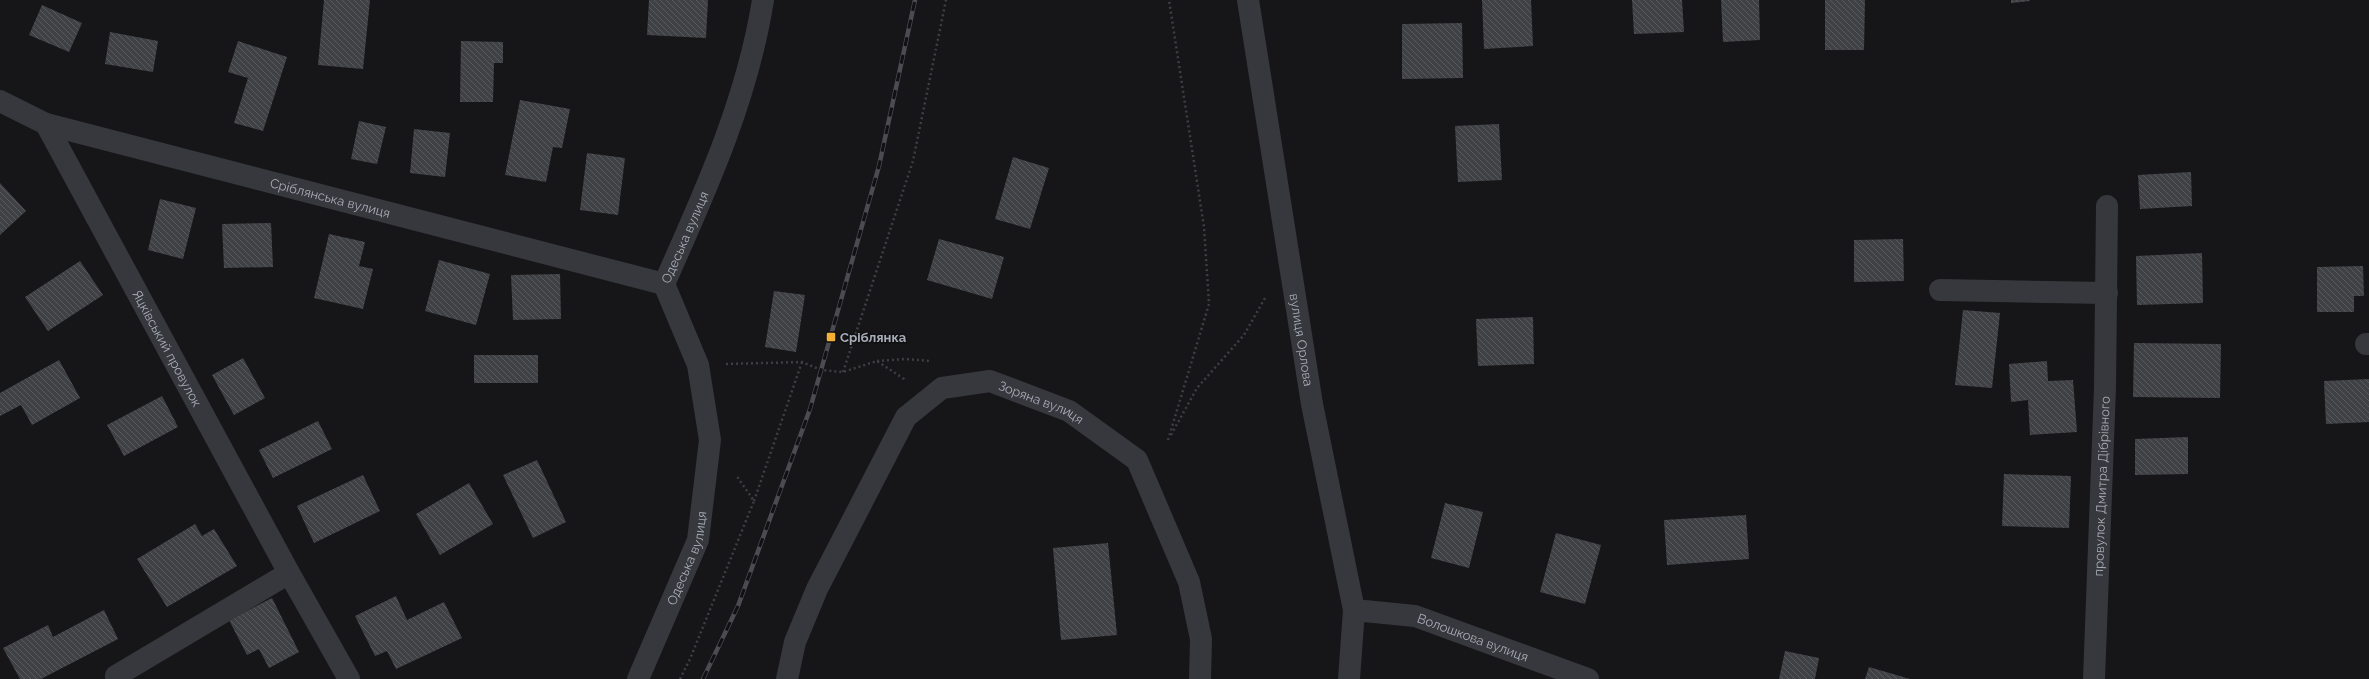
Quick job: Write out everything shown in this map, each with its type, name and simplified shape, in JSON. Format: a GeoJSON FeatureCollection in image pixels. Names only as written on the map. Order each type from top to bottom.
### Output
{"type":"FeatureCollection","features":[{"type":"Feature","properties":{"kind":"street","name":"Одеська вулиця"},"geometry":{"type":"LineString","coordinates":[[638,679],[698,540],[710,440],[698,365],[664,284],[720,159],[756,44],[763,0]]}},
{"type":"Feature","properties":{"kind":"street","name":"вулиця Орлова"},"geometry":{"type":"LineString","coordinates":[[1248,0],[1312,404],[1354,610],[1349,679]]}},
{"type":"Feature","properties":{"kind":"street","name":"Сріблянська вулиця"},"geometry":{"type":"LineString","coordinates":[[0,101],[46,124],[664,284]]}},
{"type":"Feature","properties":{"kind":"street","name":"Яцківський провулок"},"geometry":{"type":"LineString","coordinates":[[46,124],[289,573],[349,679]]}},
{"type":"Feature","properties":{"kind":"street","name":"провулок Дмитра Дібрівного"},"geometry":{"type":"LineString","coordinates":[[2094,679],[2107,293],[2107,206]]}},
{"type":"Feature","properties":{"kind":"street"},"geometry":{"type":"LineString","coordinates":[[1940,290],[2107,293]]}},
{"type":"Feature","properties":{"kind":"street","name":"Зоряна вулиця"},"geometry":{"type":"LineString","coordinates":[[787,679],[795,642],[817,589],[906,417],[942,388],[990,381],[1070,411],[1137,460]]}},
{"type":"Feature","properties":{"kind":"street"},"geometry":{"type":"LineString","coordinates":[[1137,460],[1189,582],[1201,639],[1200,679]]}},
{"type":"Feature","properties":{"kind":"street"},"geometry":{"type":"LineString","coordinates":[[116,676],[289,573]]}},
{"type":"Feature","properties":{"kind":"street","name":"Волошкова вулиця"},"geometry":{"type":"LineString","coordinates":[[1354,610],[1415,616],[1588,679]]}},
{"type":"Feature","properties":{"kind":"path"},"geometry":{"type":"LineString","coordinates":[[843,372],[913,161],[946,0]]}},
{"type":"Feature","properties":{"kind":"path"},"geometry":{"type":"LineString","coordinates":[[1168,440],[1209,304],[1204,227],[1169,0]]}},
{"type":"Feature","properties":{"kind":"path"},"geometry":{"type":"LineString","coordinates":[[1137,460],[1168,440],[1197,388],[1244,335],[1267,296]]}},
{"type":"Feature","properties":{"kind":"path"},"geometry":{"type":"LineString","coordinates":[[698,365],[802,362],[821,370],[843,372],[877,361],[904,379],[906,417]]}},
{"type":"Feature","properties":{"kind":"path"},"geometry":{"type":"LineString","coordinates":[[754,501],[802,362]]}},
{"type":"Feature","properties":{"kind":"building"},"geometry":{"type":"Polygon","coordinates":[[[324,0],[370,0],[363,69],[318,65],[324,0]]]}},
{"type":"Feature","properties":{"kind":"building"},"geometry":{"type":"Polygon","coordinates":[[[649,0],[708,0],[706,38],[647,35],[649,0]]]}},
{"type":"Feature","properties":{"kind":"building"},"geometry":{"type":"Polygon","coordinates":[[[1482,0],[1531,0],[1533,46],[1484,49],[1482,0]]]}},
{"type":"Feature","properties":{"kind":"building"},"geometry":{"type":"Polygon","coordinates":[[[1632,0],[1682,0],[1684,32],[1634,34],[1632,0]]]}},
{"type":"Feature","properties":{"kind":"building"},"geometry":{"type":"Polygon","coordinates":[[[1721,0],[1759,0],[1760,40],[1723,42],[1721,0]]]}},
{"type":"Feature","properties":{"kind":"building"},"geometry":{"type":"Polygon","coordinates":[[[1825,0],[1865,0],[1864,50],[1825,50],[1825,0]]]}},
{"type":"Feature","properties":{"kind":"building"},"geometry":{"type":"Polygon","coordinates":[[[2011,0],[2029,0],[2030,1],[2011,3],[2011,0]]]}},
{"type":"Feature","properties":{"kind":"building"},"geometry":{"type":"Polygon","coordinates":[[[42,5],[82,23],[69,52],[29,35],[42,5]]]}},
{"type":"Feature","properties":{"kind":"building"},"geometry":{"type":"Polygon","coordinates":[[[1462,23],[1463,78],[1402,79],[1402,24],[1462,23]]]}},
{"type":"Feature","properties":{"kind":"building"},"geometry":{"type":"Polygon","coordinates":[[[110,32],[158,41],[153,72],[105,64],[110,32]]]}},
{"type":"Feature","properties":{"kind":"building"},"geometry":{"type":"Polygon","coordinates":[[[238,41],[287,57],[263,131],[234,123],[248,78],[228,72],[238,41]]]}},
{"type":"Feature","properties":{"kind":"building"},"geometry":{"type":"Polygon","coordinates":[[[461,41],[503,42],[503,63],[494,63],[493,102],[460,102],[461,41]]]}},
{"type":"Feature","properties":{"kind":"building"},"geometry":{"type":"Polygon","coordinates":[[[520,100],[570,109],[562,148],[553,147],[546,182],[505,175],[520,100]]]}},
{"type":"Feature","properties":{"kind":"building"},"geometry":{"type":"Polygon","coordinates":[[[359,121],[386,127],[377,164],[351,159],[359,121]]]}},
{"type":"Feature","properties":{"kind":"building"},"geometry":{"type":"Polygon","coordinates":[[[1499,124],[1502,180],[1458,182],[1455,126],[1499,124]]]}},
{"type":"Feature","properties":{"kind":"building"},"geometry":{"type":"Polygon","coordinates":[[[414,129],[450,133],[445,177],[410,173],[414,129]]]}},
{"type":"Feature","properties":{"kind":"building"},"geometry":{"type":"Polygon","coordinates":[[[587,153],[625,158],[618,215],[580,210],[587,153]]]}},
{"type":"Feature","properties":{"kind":"building"},"geometry":{"type":"Polygon","coordinates":[[[1013,157],[1049,168],[1030,229],[995,219],[1013,157]]]}},
{"type":"Feature","properties":{"kind":"building"},"geometry":{"type":"Polygon","coordinates":[[[2191,172],[2192,206],[2140,209],[2138,175],[2191,172]]]}},
{"type":"Feature","properties":{"kind":"building"},"geometry":{"type":"Polygon","coordinates":[[[0,183],[26,211],[0,235],[0,183]]]}},
{"type":"Feature","properties":{"kind":"building"},"geometry":{"type":"Polygon","coordinates":[[[160,199],[196,208],[183,259],[148,250],[160,199]]]}},
{"type":"Feature","properties":{"kind":"building"},"geometry":{"type":"Polygon","coordinates":[[[271,223],[273,267],[224,268],[222,224],[271,223]]]}},
{"type":"Feature","properties":{"kind":"building"},"geometry":{"type":"Polygon","coordinates":[[[329,234],[365,242],[359,266],[373,269],[363,309],[314,298],[329,234]]]}},
{"type":"Feature","properties":{"kind":"building"},"geometry":{"type":"Polygon","coordinates":[[[939,239],[1004,257],[992,299],[927,280],[939,239]]]}},
{"type":"Feature","properties":{"kind":"building"},"geometry":{"type":"Polygon","coordinates":[[[1903,239],[1904,281],[1854,282],[1854,240],[1903,239]]]}},
{"type":"Feature","properties":{"kind":"building"},"geometry":{"type":"Polygon","coordinates":[[[2202,253],[2203,303],[2137,305],[2136,256],[2202,253]]]}},
{"type":"Feature","properties":{"kind":"building"},"geometry":{"type":"Polygon","coordinates":[[[439,260],[490,274],[476,325],[425,311],[439,260]]]}},
{"type":"Feature","properties":{"kind":"building"},"geometry":{"type":"Polygon","coordinates":[[[80,261],[103,295],[48,331],[25,297],[80,261]]]}},
{"type":"Feature","properties":{"kind":"building"},"geometry":{"type":"Polygon","coordinates":[[[2363,266],[2364,296],[2354,296],[2354,312],[2317,312],[2317,267],[2363,266]]]}},
{"type":"Feature","properties":{"kind":"building"},"geometry":{"type":"Polygon","coordinates":[[[560,274],[561,319],[513,320],[511,275],[560,274]]]}},
{"type":"Feature","properties":{"kind":"building"},"geometry":{"type":"Polygon","coordinates":[[[774,291],[805,295],[796,352],[765,347],[774,291]]]}},
{"type":"Feature","properties":{"kind":"building"},"geometry":{"type":"Polygon","coordinates":[[[1963,310],[2000,313],[1992,388],[1955,385],[1963,310]]]}},
{"type":"Feature","properties":{"kind":"building"},"geometry":{"type":"Polygon","coordinates":[[[1533,317],[1534,364],[1478,366],[1476,319],[1533,317]]]}},
{"type":"Feature","properties":{"kind":"building"},"geometry":{"type":"Polygon","coordinates":[[[2134,343],[2221,344],[2220,398],[2133,397],[2134,343]]]}},
{"type":"Feature","properties":{"kind":"building"},"geometry":{"type":"Polygon","coordinates":[[[474,355],[538,355],[538,383],[474,383],[474,355]]]}},
{"type":"Feature","properties":{"kind":"building"},"geometry":{"type":"Polygon","coordinates":[[[243,358],[265,398],[234,415],[212,375],[243,358]]]}},
{"type":"Feature","properties":{"kind":"building"},"geometry":{"type":"Polygon","coordinates":[[[59,360],[80,398],[32,425],[21,405],[0,416],[0,393],[59,360]]]}},
{"type":"Feature","properties":{"kind":"building"},"geometry":{"type":"Polygon","coordinates":[[[2047,361],[2048,381],[2073,380],[2077,432],[2030,435],[2028,400],[2011,402],[2009,364],[2047,361]]]}},
{"type":"Feature","properties":{"kind":"building"},"geometry":{"type":"Polygon","coordinates":[[[2369,379],[2369,422],[2326,424],[2324,381],[2369,379]]]}},
{"type":"Feature","properties":{"kind":"building"},"geometry":{"type":"Polygon","coordinates":[[[162,396],[178,427],[124,456],[107,425],[162,396]]]}},
{"type":"Feature","properties":{"kind":"building"},"geometry":{"type":"Polygon","coordinates":[[[318,421],[332,449],[273,478],[259,450],[318,421]]]}},
{"type":"Feature","properties":{"kind":"building"},"geometry":{"type":"Polygon","coordinates":[[[2188,437],[2188,474],[2135,475],[2135,439],[2188,437]]]}},
{"type":"Feature","properties":{"kind":"building"},"geometry":{"type":"Polygon","coordinates":[[[537,460],[566,522],[533,538],[503,475],[537,460]]]}},
{"type":"Feature","properties":{"kind":"building"},"geometry":{"type":"Polygon","coordinates":[[[2004,474],[2071,476],[2069,528],[2002,526],[2004,474]]]}},
{"type":"Feature","properties":{"kind":"building"},"geometry":{"type":"Polygon","coordinates":[[[363,475],[380,511],[314,543],[297,506],[363,475]]]}},
{"type":"Feature","properties":{"kind":"building"},"geometry":{"type":"Polygon","coordinates":[[[469,483],[493,524],[440,555],[416,514],[469,483]]]}},
{"type":"Feature","properties":{"kind":"building"},"geometry":{"type":"Polygon","coordinates":[[[1445,503],[1483,512],[1469,568],[1431,558],[1445,503]]]}},
{"type":"Feature","properties":{"kind":"building"},"geometry":{"type":"Polygon","coordinates":[[[1746,515],[1749,559],[1667,565],[1664,520],[1746,515]]]}},
{"type":"Feature","properties":{"kind":"building"},"geometry":{"type":"Polygon","coordinates":[[[195,524],[202,536],[214,529],[237,566],[167,607],[137,559],[195,524]]]}},
{"type":"Feature","properties":{"kind":"building"},"geometry":{"type":"Polygon","coordinates":[[[1556,533],[1601,545],[1585,604],[1540,592],[1556,533]]]}},
{"type":"Feature","properties":{"kind":"building"},"geometry":{"type":"Polygon","coordinates":[[[1108,543],[1117,635],[1061,640],[1053,548],[1108,543]]]}},
{"type":"Feature","properties":{"kind":"building"},"geometry":{"type":"Polygon","coordinates":[[[396,596],[407,620],[444,602],[462,638],[396,669],[387,651],[375,656],[355,616],[396,596]]]}},
{"type":"Feature","properties":{"kind":"building"},"geometry":{"type":"Polygon","coordinates":[[[272,598],[299,652],[269,668],[259,649],[247,655],[229,620],[272,598]]]}},
{"type":"Feature","properties":{"kind":"building"},"geometry":{"type":"Polygon","coordinates":[[[104,610],[118,639],[41,679],[20,679],[3,648],[48,625],[53,637],[104,610]]]}},
{"type":"Feature","properties":{"kind":"building"},"geometry":{"type":"Polygon","coordinates":[[[1785,651],[1819,658],[1815,679],[1779,679],[1785,651]]]}},
{"type":"Feature","properties":{"kind":"building"},"geometry":{"type":"Polygon","coordinates":[[[1869,667],[1910,679],[1865,679],[1869,667]]]}},
{"type":"Feature","properties":{"kind":"railway"},"geometry":{"type":"LineString","coordinates":[[703,679],[738,606],[810,409],[879,166],[915,0]]}},
{"type":"Feature","properties":{"kind":"place","name":"Сріблянка"},"geometry":{"type":"Point","coordinates":[831,337]}}]}
